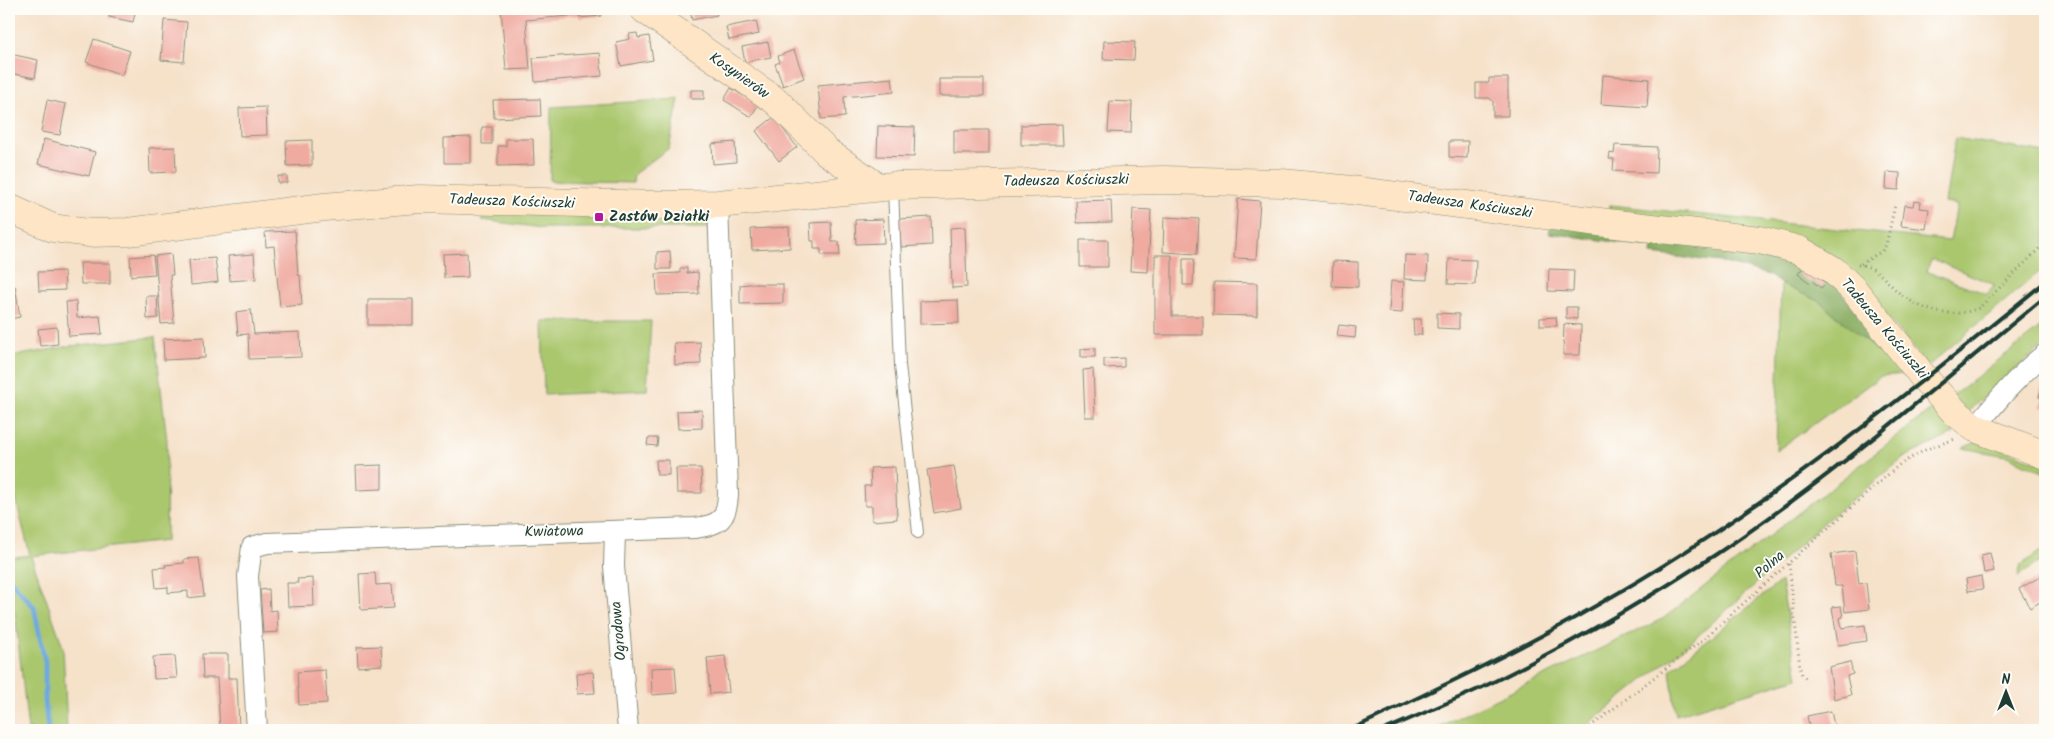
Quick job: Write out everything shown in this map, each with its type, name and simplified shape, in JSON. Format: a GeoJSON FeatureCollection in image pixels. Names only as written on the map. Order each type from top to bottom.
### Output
{"type":"FeatureCollection","features":[{"type":"Feature","properties":{"kind":"street","name":"Kosynierów"},"geometry":{"type":"LineString","coordinates":[[644,9],[776,101],[827,152],[886,187]]}},
{"type":"Feature","properties":{"kind":"street"},"geometry":{"type":"LineString","coordinates":[[820,194],[827,152]]}},
{"type":"Feature","properties":{"kind":"street","name":"Tadeusza Kościuszki"},"geometry":{"type":"LineString","coordinates":[[9,208],[53,228],[88,233],[128,232],[324,207],[419,200],[601,205],[718,204],[886,187],[1164,180],[1300,185],[1760,240],[1799,250],[1833,270],[1854,290],[1929,384],[1955,412],[1976,428],[2045,455]]}},
{"type":"Feature","properties":{"kind":"street","name":"Kwiatowa"},"geometry":{"type":"LineString","coordinates":[[257,730],[248,576],[252,547],[266,544],[357,539],[570,531],[615,532],[706,527],[718,522],[727,509],[728,494],[718,204]]}},
{"type":"Feature","properties":{"kind":"street"},"geometry":{"type":"LineString","coordinates":[[1976,428],[2012,384],[2027,368],[2045,354]]}},
{"type":"Feature","properties":{"kind":"street","name":"Ogrodowa"},"geometry":{"type":"LineString","coordinates":[[615,532],[614,566],[628,730]]}},
{"type":"Feature","properties":{"kind":"lane"},"geometry":{"type":"LineString","coordinates":[[886,187],[900,366],[918,533]]}},
{"type":"Feature","properties":{"kind":"path"},"geometry":{"type":"LineString","coordinates":[[1833,270],[1860,264],[1882,251],[1886,246],[1895,205]]}},
{"type":"Feature","properties":{"kind":"path"},"geometry":{"type":"LineString","coordinates":[[1860,264],[1876,270],[1898,292],[1919,306],[1932,312],[1965,314],[1979,308],[2045,243]]}},
{"type":"Feature","properties":{"kind":"path","name":"Polna"},"geometry":{"type":"LineString","coordinates":[[1586,730],[1700,642],[1900,464],[1927,449],[1976,428]]}},
{"type":"Feature","properties":{"kind":"path"},"geometry":{"type":"LineString","coordinates":[[1789,564],[1800,668],[1802,675],[1806,678]]}},
{"type":"Feature","properties":{"kind":"green space"},"geometry":{"type":"Polygon","coordinates":[[[679,99],[669,148],[634,174],[633,183],[550,181],[551,107],[679,99]]]}},
{"type":"Feature","properties":{"kind":"green space"},"geometry":{"type":"Polygon","coordinates":[[[1955,138],[2045,153],[2045,267],[1928,366],[1842,264],[1608,215],[1610,205],[1950,241],[1957,205],[1945,203],[1955,138]],[[1932,259],[1926,271],[1987,294],[1995,285],[1932,259]]]}},
{"type":"Feature","properties":{"kind":"green space"},"geometry":{"type":"Polygon","coordinates":[[[482,213],[707,217],[710,228],[542,228],[482,220],[482,213]]]}},
{"type":"Feature","properties":{"kind":"green space"},"geometry":{"type":"Polygon","coordinates":[[[1551,225],[1662,238],[1805,261],[1832,280],[1905,374],[1819,301],[1781,284],[1769,275],[1721,262],[1651,254],[1652,247],[1549,233],[1551,225]]]}},
{"type":"Feature","properties":{"kind":"green space"},"geometry":{"type":"Polygon","coordinates":[[[1781,284],[1819,301],[1905,374],[1881,376],[1776,451],[1781,284]]]}},
{"type":"Feature","properties":{"kind":"green space"},"geometry":{"type":"Polygon","coordinates":[[[542,321],[651,321],[647,390],[544,395],[542,321]]]}},
{"type":"Feature","properties":{"kind":"green space"},"geometry":{"type":"Polygon","coordinates":[[[2045,324],[2045,344],[1967,412],[1951,397],[2045,324]]]}},
{"type":"Feature","properties":{"kind":"green space"},"geometry":{"type":"Polygon","coordinates":[[[155,337],[167,441],[166,541],[31,556],[63,647],[67,730],[28,730],[15,613],[9,604],[9,558],[30,555],[9,473],[9,357],[70,346],[155,337]]]}},
{"type":"Feature","properties":{"kind":"green space"},"geometry":{"type":"Polygon","coordinates":[[[1932,409],[1954,424],[1953,434],[1905,457],[1827,520],[1692,641],[1581,730],[1432,730],[1664,618],[1932,409]]]}},
{"type":"Feature","properties":{"kind":"green space"},"geometry":{"type":"Polygon","coordinates":[[[1983,442],[2045,465],[2045,473],[2007,456],[1962,448],[1974,443],[1983,442]]]}},
{"type":"Feature","properties":{"kind":"green space"},"geometry":{"type":"Polygon","coordinates":[[[2045,548],[2045,558],[2018,577],[2021,565],[2045,548]]]}},
{"type":"Feature","properties":{"kind":"green space"},"geometry":{"type":"Polygon","coordinates":[[[1781,581],[1798,678],[1676,715],[1670,670],[1781,581]]]}},
{"type":"Feature","properties":{"kind":"building"},"geometry":{"type":"Polygon","coordinates":[[[110,9],[136,9],[133,22],[109,17],[110,9]]]}},
{"type":"Feature","properties":{"kind":"building"},"geometry":{"type":"Polygon","coordinates":[[[501,9],[600,9],[601,16],[579,18],[579,15],[526,20],[530,69],[506,70],[501,9]]]}},
{"type":"Feature","properties":{"kind":"building"},"geometry":{"type":"Polygon","coordinates":[[[690,9],[716,9],[717,15],[692,20],[690,9]]]}},
{"type":"Feature","properties":{"kind":"building"},"geometry":{"type":"Polygon","coordinates":[[[772,9],[792,9],[793,14],[773,16],[772,9]]]}},
{"type":"Feature","properties":{"kind":"building"},"geometry":{"type":"Polygon","coordinates":[[[164,20],[187,22],[184,62],[161,60],[164,20]]]}},
{"type":"Feature","properties":{"kind":"building"},"geometry":{"type":"Polygon","coordinates":[[[756,21],[759,34],[729,40],[726,27],[756,21]]]}},
{"type":"Feature","properties":{"kind":"building"},"geometry":{"type":"Polygon","coordinates":[[[637,33],[638,38],[649,36],[653,60],[621,66],[616,42],[630,39],[629,34],[637,33]]]}},
{"type":"Feature","properties":{"kind":"building"},"geometry":{"type":"Polygon","coordinates":[[[94,39],[130,51],[122,75],[86,62],[94,39]]]}},
{"type":"Feature","properties":{"kind":"building"},"geometry":{"type":"Polygon","coordinates":[[[1104,41],[1135,42],[1134,60],[1103,59],[1104,41]]]}},
{"type":"Feature","properties":{"kind":"building"},"geometry":{"type":"Polygon","coordinates":[[[768,42],[771,57],[745,62],[742,47],[768,42]]]}},
{"type":"Feature","properties":{"kind":"building"},"geometry":{"type":"Polygon","coordinates":[[[794,50],[804,78],[783,86],[775,64],[780,62],[778,56],[794,50]]]}},
{"type":"Feature","properties":{"kind":"building"},"geometry":{"type":"Polygon","coordinates":[[[600,53],[602,76],[535,82],[533,58],[600,53]]]}},
{"type":"Feature","properties":{"kind":"building"},"geometry":{"type":"Polygon","coordinates":[[[10,54],[38,60],[35,78],[9,73],[10,54]]]}},
{"type":"Feature","properties":{"kind":"building"},"geometry":{"type":"Polygon","coordinates":[[[1603,75],[1649,79],[1647,107],[1601,104],[1603,75]]]}},
{"type":"Feature","properties":{"kind":"building"},"geometry":{"type":"Polygon","coordinates":[[[892,78],[894,92],[844,97],[845,117],[821,119],[818,85],[892,78]]]}},
{"type":"Feature","properties":{"kind":"building"},"geometry":{"type":"Polygon","coordinates":[[[1489,78],[1508,78],[1508,116],[1493,116],[1493,101],[1489,98],[1476,98],[1476,83],[1489,83],[1489,78]]]}},
{"type":"Feature","properties":{"kind":"building"},"geometry":{"type":"Polygon","coordinates":[[[939,79],[984,79],[984,96],[939,96],[939,79]]]}},
{"type":"Feature","properties":{"kind":"building"},"geometry":{"type":"Polygon","coordinates":[[[731,88],[758,105],[751,117],[724,100],[731,88]]]}},
{"type":"Feature","properties":{"kind":"building"},"geometry":{"type":"Polygon","coordinates":[[[691,90],[704,90],[704,99],[691,99],[691,90]]]}},
{"type":"Feature","properties":{"kind":"building"},"geometry":{"type":"Polygon","coordinates":[[[540,99],[541,116],[494,118],[493,100],[540,99]]]}},
{"type":"Feature","properties":{"kind":"building"},"geometry":{"type":"Polygon","coordinates":[[[47,100],[66,104],[60,135],[41,132],[47,100]]]}},
{"type":"Feature","properties":{"kind":"building"},"geometry":{"type":"Polygon","coordinates":[[[1110,101],[1132,102],[1131,133],[1108,132],[1110,101]]]}},
{"type":"Feature","properties":{"kind":"building"},"geometry":{"type":"Polygon","coordinates":[[[266,107],[267,135],[240,136],[239,108],[266,107]]]}},
{"type":"Feature","properties":{"kind":"building"},"geometry":{"type":"Polygon","coordinates":[[[774,117],[797,147],[779,161],[756,131],[774,117]]]}},
{"type":"Feature","properties":{"kind":"building"},"geometry":{"type":"Polygon","coordinates":[[[1062,124],[1063,145],[1021,145],[1021,125],[1062,124]]]}},
{"type":"Feature","properties":{"kind":"building"},"geometry":{"type":"Polygon","coordinates":[[[878,126],[915,127],[914,157],[877,156],[878,126]]]}},
{"type":"Feature","properties":{"kind":"building"},"geometry":{"type":"Polygon","coordinates":[[[482,127],[492,127],[492,144],[482,144],[482,127]]]}},
{"type":"Feature","properties":{"kind":"building"},"geometry":{"type":"Polygon","coordinates":[[[954,130],[989,130],[989,154],[954,154],[954,130]]]}},
{"type":"Feature","properties":{"kind":"building"},"geometry":{"type":"Polygon","coordinates":[[[471,137],[471,163],[444,163],[444,138],[471,137]]]}},
{"type":"Feature","properties":{"kind":"building"},"geometry":{"type":"Polygon","coordinates":[[[44,139],[95,152],[89,176],[38,164],[44,139]]]}},
{"type":"Feature","properties":{"kind":"building"},"geometry":{"type":"Polygon","coordinates":[[[506,139],[533,139],[534,165],[498,166],[498,146],[506,146],[506,139]]]}},
{"type":"Feature","properties":{"kind":"building"},"geometry":{"type":"Polygon","coordinates":[[[312,140],[312,165],[287,166],[286,141],[312,140]]]}},
{"type":"Feature","properties":{"kind":"building"},"geometry":{"type":"Polygon","coordinates":[[[1449,141],[1468,141],[1467,158],[1449,157],[1449,141]]]}},
{"type":"Feature","properties":{"kind":"building"},"geometry":{"type":"Polygon","coordinates":[[[735,142],[736,162],[713,164],[712,144],[735,142]]]}},
{"type":"Feature","properties":{"kind":"building"},"geometry":{"type":"Polygon","coordinates":[[[1615,145],[1657,147],[1656,173],[1613,171],[1614,159],[1609,159],[1610,153],[1614,154],[1615,145]]]}},
{"type":"Feature","properties":{"kind":"building"},"geometry":{"type":"Polygon","coordinates":[[[175,147],[176,172],[150,173],[149,148],[175,147]]]}},
{"type":"Feature","properties":{"kind":"building"},"geometry":{"type":"Polygon","coordinates":[[[1887,172],[1900,173],[1899,190],[1886,189],[1887,172]]]}},
{"type":"Feature","properties":{"kind":"building"},"geometry":{"type":"Polygon","coordinates":[[[278,176],[287,176],[287,183],[278,183],[278,176]]]}},
{"type":"Feature","properties":{"kind":"building"},"geometry":{"type":"Polygon","coordinates":[[[1238,199],[1260,201],[1256,259],[1234,258],[1238,199]]]}},
{"type":"Feature","properties":{"kind":"building"},"geometry":{"type":"Polygon","coordinates":[[[1111,200],[1112,222],[1077,223],[1076,201],[1111,200]]]}},
{"type":"Feature","properties":{"kind":"building"},"geometry":{"type":"Polygon","coordinates":[[[1914,201],[1921,202],[1920,208],[1929,209],[1926,229],[1901,226],[1904,205],[1913,206],[1914,201]]]}},
{"type":"Feature","properties":{"kind":"building"},"geometry":{"type":"Polygon","coordinates":[[[1133,209],[1151,210],[1148,272],[1130,271],[1133,209]]]}},
{"type":"Feature","properties":{"kind":"building"},"geometry":{"type":"Polygon","coordinates":[[[931,217],[932,245],[901,247],[899,219],[931,217]]]}},
{"type":"Feature","properties":{"kind":"building"},"geometry":{"type":"Polygon","coordinates":[[[1164,217],[1199,219],[1197,254],[1163,252],[1164,217]]]}},
{"type":"Feature","properties":{"kind":"building"},"geometry":{"type":"Polygon","coordinates":[[[883,219],[884,243],[856,244],[855,220],[883,219]]]}},
{"type":"Feature","properties":{"kind":"building"},"geometry":{"type":"Polygon","coordinates":[[[831,222],[832,242],[839,242],[840,255],[821,255],[821,249],[814,249],[814,241],[811,241],[810,223],[831,222]]]}},
{"type":"Feature","properties":{"kind":"building"},"geometry":{"type":"Polygon","coordinates":[[[789,227],[790,248],[752,250],[751,229],[789,227]]]}},
{"type":"Feature","properties":{"kind":"building"},"geometry":{"type":"Polygon","coordinates":[[[965,227],[967,287],[952,288],[950,228],[965,227]]]}},
{"type":"Feature","properties":{"kind":"building"},"geometry":{"type":"Polygon","coordinates":[[[295,231],[302,305],[280,307],[274,246],[266,247],[265,232],[295,231]]]}},
{"type":"Feature","properties":{"kind":"building"},"geometry":{"type":"Polygon","coordinates":[[[1080,240],[1108,240],[1108,267],[1080,267],[1080,240]]]}},
{"type":"Feature","properties":{"kind":"building"},"geometry":{"type":"Polygon","coordinates":[[[670,251],[671,269],[657,269],[657,252],[670,251]]]}},
{"type":"Feature","properties":{"kind":"building"},"geometry":{"type":"Polygon","coordinates":[[[467,253],[468,277],[444,278],[443,254],[467,253]]]}},
{"type":"Feature","properties":{"kind":"building"},"geometry":{"type":"Polygon","coordinates":[[[171,254],[173,275],[170,275],[174,323],[161,324],[155,256],[171,254]]]}},
{"type":"Feature","properties":{"kind":"building"},"geometry":{"type":"Polygon","coordinates":[[[254,254],[256,279],[230,281],[228,256],[254,254]]]}},
{"type":"Feature","properties":{"kind":"building"},"geometry":{"type":"Polygon","coordinates":[[[153,255],[155,274],[131,276],[130,257],[153,255]]]}},
{"type":"Feature","properties":{"kind":"building"},"geometry":{"type":"Polygon","coordinates":[[[1155,255],[1172,255],[1172,316],[1203,316],[1203,335],[1155,335],[1155,255]]]}},
{"type":"Feature","properties":{"kind":"building"},"geometry":{"type":"Polygon","coordinates":[[[1405,255],[1428,256],[1427,280],[1404,279],[1405,255]]]}},
{"type":"Feature","properties":{"kind":"building"},"geometry":{"type":"Polygon","coordinates":[[[215,258],[218,282],[191,285],[189,260],[215,258]]]}},
{"type":"Feature","properties":{"kind":"building"},"geometry":{"type":"Polygon","coordinates":[[[1183,259],[1194,259],[1193,285],[1183,285],[1183,259]]]}},
{"type":"Feature","properties":{"kind":"building"},"geometry":{"type":"Polygon","coordinates":[[[1449,259],[1476,260],[1475,285],[1448,284],[1449,259]]]}},
{"type":"Feature","properties":{"kind":"building"},"geometry":{"type":"Polygon","coordinates":[[[1333,261],[1358,262],[1358,287],[1332,286],[1333,261]]]}},
{"type":"Feature","properties":{"kind":"building"},"geometry":{"type":"Polygon","coordinates":[[[80,263],[110,263],[110,284],[81,284],[80,263]]]}},
{"type":"Feature","properties":{"kind":"building"},"geometry":{"type":"Polygon","coordinates":[[[1804,266],[1826,283],[1821,288],[1798,274],[1804,266]]]}},
{"type":"Feature","properties":{"kind":"building"},"geometry":{"type":"Polygon","coordinates":[[[680,268],[687,268],[687,273],[698,272],[699,294],[657,295],[656,274],[680,273],[680,268]]]}},
{"type":"Feature","properties":{"kind":"building"},"geometry":{"type":"Polygon","coordinates":[[[1549,269],[1574,270],[1573,292],[1548,291],[1549,269]]]}},
{"type":"Feature","properties":{"kind":"building"},"geometry":{"type":"Polygon","coordinates":[[[64,271],[65,290],[39,291],[38,272],[64,271]]]}},
{"type":"Feature","properties":{"kind":"building"},"geometry":{"type":"Polygon","coordinates":[[[1391,281],[1404,282],[1402,313],[1389,312],[1391,281]]]}},
{"type":"Feature","properties":{"kind":"building"},"geometry":{"type":"Polygon","coordinates":[[[1214,282],[1257,283],[1257,316],[1213,315],[1214,282]]]}},
{"type":"Feature","properties":{"kind":"building"},"geometry":{"type":"Polygon","coordinates":[[[783,284],[783,303],[740,304],[740,285],[783,284]]]}},
{"type":"Feature","properties":{"kind":"building"},"geometry":{"type":"Polygon","coordinates":[[[15,286],[20,317],[10,319],[9,287],[15,286]]]}},
{"type":"Feature","properties":{"kind":"building"},"geometry":{"type":"Polygon","coordinates":[[[146,296],[157,296],[158,318],[147,319],[146,296]]]}},
{"type":"Feature","properties":{"kind":"building"},"geometry":{"type":"Polygon","coordinates":[[[368,299],[413,299],[413,325],[368,325],[368,299]]]}},
{"type":"Feature","properties":{"kind":"building"},"geometry":{"type":"Polygon","coordinates":[[[958,300],[959,323],[920,324],[920,301],[958,300]]]}},
{"type":"Feature","properties":{"kind":"building"},"geometry":{"type":"Polygon","coordinates":[[[76,301],[77,318],[100,316],[102,334],[69,336],[66,302],[76,301]]]}},
{"type":"Feature","properties":{"kind":"building"},"geometry":{"type":"Polygon","coordinates":[[[1566,307],[1577,307],[1577,319],[1566,318],[1566,307]]]}},
{"type":"Feature","properties":{"kind":"building"},"geometry":{"type":"Polygon","coordinates":[[[251,310],[254,334],[300,332],[301,357],[249,359],[248,334],[238,335],[236,312],[251,310]]]}},
{"type":"Feature","properties":{"kind":"building"},"geometry":{"type":"Polygon","coordinates":[[[1437,313],[1459,314],[1459,329],[1437,328],[1437,313]]]}},
{"type":"Feature","properties":{"kind":"building"},"geometry":{"type":"Polygon","coordinates":[[[1556,317],[1557,326],[1540,326],[1540,318],[1556,317]]]}},
{"type":"Feature","properties":{"kind":"building"},"geometry":{"type":"Polygon","coordinates":[[[1413,319],[1421,319],[1422,335],[1414,335],[1413,319]]]}},
{"type":"Feature","properties":{"kind":"building"},"geometry":{"type":"Polygon","coordinates":[[[1564,324],[1581,325],[1580,355],[1563,355],[1564,324]]]}},
{"type":"Feature","properties":{"kind":"building"},"geometry":{"type":"Polygon","coordinates":[[[1339,325],[1356,327],[1355,338],[1337,336],[1339,325]]]}},
{"type":"Feature","properties":{"kind":"building"},"geometry":{"type":"Polygon","coordinates":[[[57,327],[58,344],[40,346],[38,329],[57,327]]]}},
{"type":"Feature","properties":{"kind":"building"},"geometry":{"type":"Polygon","coordinates":[[[204,337],[205,358],[164,360],[163,339],[204,337]]]}},
{"type":"Feature","properties":{"kind":"building"},"geometry":{"type":"Polygon","coordinates":[[[700,342],[701,364],[675,365],[674,343],[700,342]]]}},
{"type":"Feature","properties":{"kind":"building"},"geometry":{"type":"Polygon","coordinates":[[[1095,348],[1095,357],[1081,357],[1081,349],[1095,348]]]}},
{"type":"Feature","properties":{"kind":"building"},"geometry":{"type":"Polygon","coordinates":[[[1124,358],[1124,367],[1104,368],[1104,359],[1124,358]]]}},
{"type":"Feature","properties":{"kind":"building"},"geometry":{"type":"Polygon","coordinates":[[[1093,369],[1095,417],[1085,417],[1083,370],[1093,369]]]}},
{"type":"Feature","properties":{"kind":"building"},"geometry":{"type":"Polygon","coordinates":[[[2045,376],[2045,408],[2041,407],[2043,398],[2039,397],[2045,376]]]}},
{"type":"Feature","properties":{"kind":"building"},"geometry":{"type":"Polygon","coordinates":[[[702,410],[702,428],[678,429],[677,411],[702,410]]]}},
{"type":"Feature","properties":{"kind":"building"},"geometry":{"type":"Polygon","coordinates":[[[648,438],[658,438],[657,446],[647,445],[648,438]]]}},
{"type":"Feature","properties":{"kind":"building"},"geometry":{"type":"Polygon","coordinates":[[[656,460],[669,460],[669,475],[657,475],[656,460]]]}},
{"type":"Feature","properties":{"kind":"building"},"geometry":{"type":"Polygon","coordinates":[[[382,465],[382,489],[357,490],[356,466],[382,465]]]}},
{"type":"Feature","properties":{"kind":"building"},"geometry":{"type":"Polygon","coordinates":[[[954,466],[961,508],[934,513],[927,470],[954,466]]]}},
{"type":"Feature","properties":{"kind":"building"},"geometry":{"type":"Polygon","coordinates":[[[895,467],[897,519],[872,521],[872,506],[865,506],[864,486],[871,486],[870,468],[895,467]]]}},
{"type":"Feature","properties":{"kind":"building"},"geometry":{"type":"Polygon","coordinates":[[[676,468],[701,468],[702,493],[677,493],[676,468]]]}},
{"type":"Feature","properties":{"kind":"building"},"geometry":{"type":"Polygon","coordinates":[[[1855,551],[1859,584],[1866,583],[1869,609],[1845,612],[1842,586],[1835,586],[1831,554],[1855,551]]]}},
{"type":"Feature","properties":{"kind":"building"},"geometry":{"type":"Polygon","coordinates":[[[1990,553],[1994,571],[1984,573],[1981,555],[1990,553]]]}},
{"type":"Feature","properties":{"kind":"building"},"geometry":{"type":"Polygon","coordinates":[[[199,558],[204,596],[188,598],[188,591],[168,593],[168,587],[156,588],[154,568],[184,563],[184,559],[199,558]]]}},
{"type":"Feature","properties":{"kind":"building"},"geometry":{"type":"Polygon","coordinates":[[[375,573],[376,585],[392,584],[394,608],[361,610],[359,574],[375,573]]]}},
{"type":"Feature","properties":{"kind":"building"},"geometry":{"type":"Polygon","coordinates":[[[2045,574],[2045,599],[2030,608],[2019,589],[2045,574]]]}},
{"type":"Feature","properties":{"kind":"building"},"geometry":{"type":"Polygon","coordinates":[[[1981,576],[1983,589],[1968,591],[1966,579],[1981,576]]]}},
{"type":"Feature","properties":{"kind":"building"},"geometry":{"type":"Polygon","coordinates":[[[313,578],[314,606],[288,607],[287,583],[298,583],[297,579],[313,578]]]}},
{"type":"Feature","properties":{"kind":"building"},"geometry":{"type":"Polygon","coordinates":[[[269,589],[270,611],[277,610],[278,632],[263,633],[260,590],[269,589]]]}},
{"type":"Feature","properties":{"kind":"building"},"geometry":{"type":"Polygon","coordinates":[[[1841,606],[1843,617],[1840,618],[1842,628],[1865,625],[1867,641],[1838,645],[1832,607],[1841,606]]]}},
{"type":"Feature","properties":{"kind":"building"},"geometry":{"type":"Polygon","coordinates":[[[381,646],[382,665],[358,667],[357,647],[381,646]]]}},
{"type":"Feature","properties":{"kind":"building"},"geometry":{"type":"Polygon","coordinates":[[[202,654],[228,654],[228,678],[237,678],[239,730],[220,730],[217,678],[203,678],[202,654]]]}},
{"type":"Feature","properties":{"kind":"building"},"geometry":{"type":"Polygon","coordinates":[[[175,656],[177,678],[154,679],[153,657],[175,656]]]}},
{"type":"Feature","properties":{"kind":"building"},"geometry":{"type":"Polygon","coordinates":[[[725,656],[729,692],[710,694],[707,658],[725,656]]]}},
{"type":"Feature","properties":{"kind":"building"},"geometry":{"type":"Polygon","coordinates":[[[1850,662],[1853,674],[1847,676],[1851,695],[1834,699],[1829,667],[1850,662]]]}},
{"type":"Feature","properties":{"kind":"building"},"geometry":{"type":"Polygon","coordinates":[[[675,667],[677,693],[652,695],[651,668],[675,667]]]}},
{"type":"Feature","properties":{"kind":"building"},"geometry":{"type":"Polygon","coordinates":[[[325,670],[327,703],[299,705],[297,672],[325,670]]]}},
{"type":"Feature","properties":{"kind":"building"},"geometry":{"type":"Polygon","coordinates":[[[593,672],[595,693],[577,694],[576,673],[593,672]]]}},
{"type":"Feature","properties":{"kind":"building"},"geometry":{"type":"Polygon","coordinates":[[[1831,711],[1835,730],[1810,730],[1807,716],[1831,711]]]}},
{"type":"Feature","properties":{"kind":"waterway"},"geometry":{"type":"LineString","coordinates":[[9,579],[34,607],[45,662],[45,702],[48,730]]}},
{"type":"Feature","properties":{"kind":"railway"},"geometry":{"type":"LineString","coordinates":[[1350,730],[1538,638],[1658,569],[1716,532],[1773,493],[1884,411],[2045,282]]}},
{"type":"Feature","properties":{"kind":"railway"},"geometry":{"type":"LineString","coordinates":[[1384,730],[1483,687],[1542,657],[1630,608],[1715,555],[1801,495],[1842,463],[2045,297]]}},
{"type":"Feature","properties":{"kind":"place","name":"Zastów Działki"},"geometry":{"type":"Point","coordinates":[599,217]}}]}
